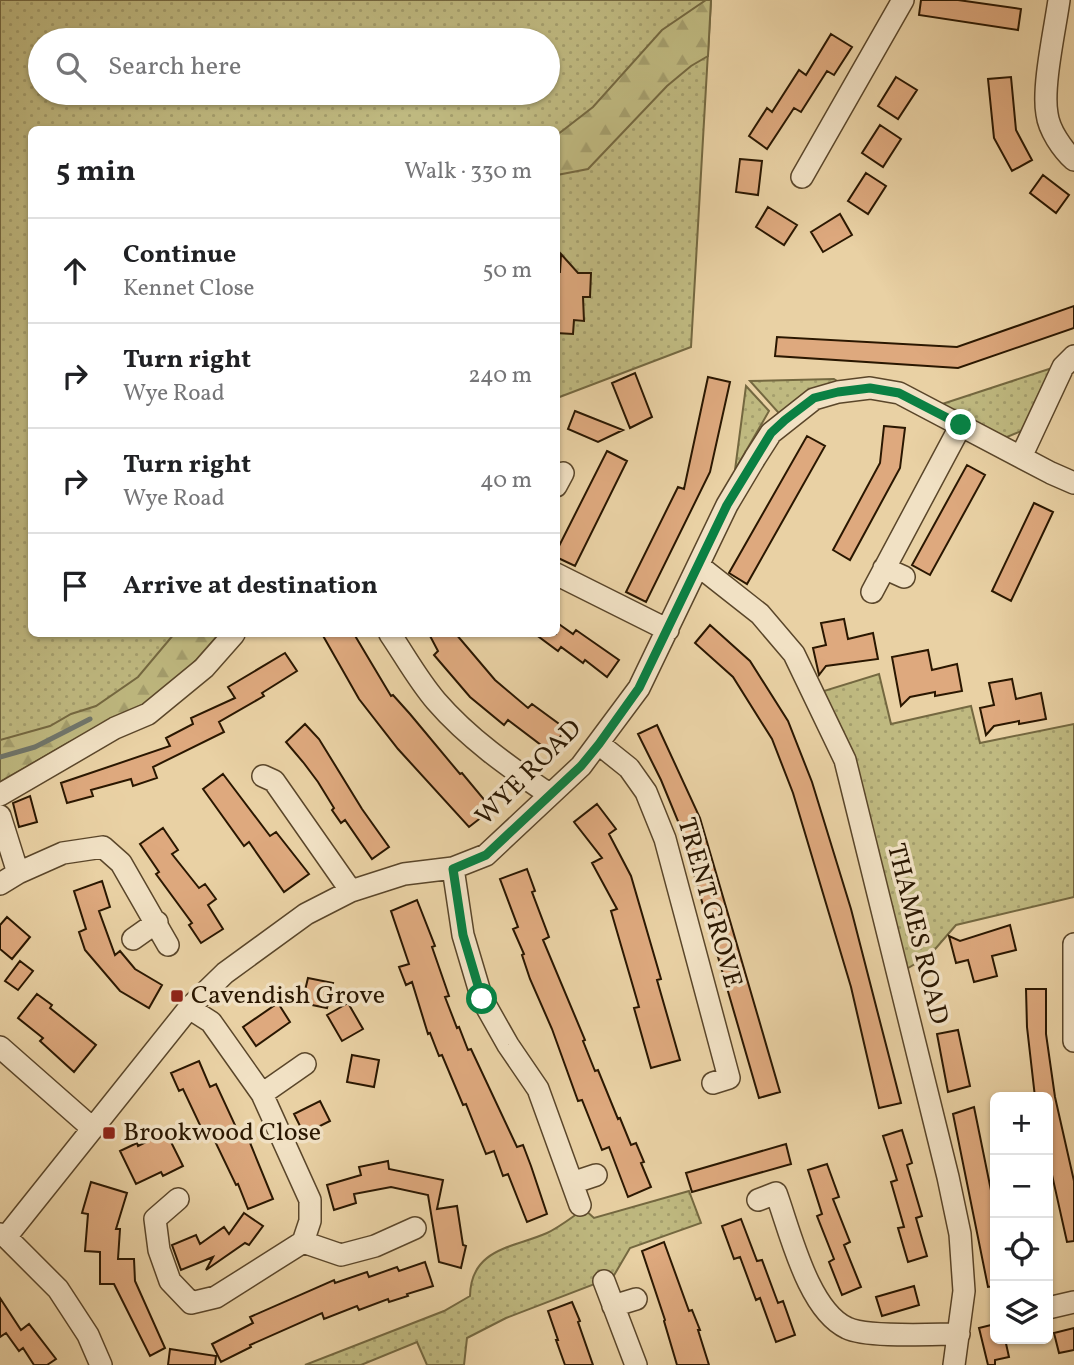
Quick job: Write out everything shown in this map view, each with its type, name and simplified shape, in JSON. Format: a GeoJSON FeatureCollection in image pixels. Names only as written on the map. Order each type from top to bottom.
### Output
{"type":"FeatureCollection","features":[{"type":"Feature","properties":{"kind":"street"},"geometry":{"type":"LineString","coordinates":[[802,177],[903,0]]}},
{"type":"Feature","properties":{"kind":"street"},"geometry":{"type":"LineString","coordinates":[[1059,0],[1047,89],[1047,115],[1063,150],[1074,160]]}},
{"type":"Feature","properties":{"kind":"street"},"geometry":{"type":"LineString","coordinates":[[1021,457],[1063,367],[1074,356]]}},
{"type":"Feature","properties":{"kind":"street","name":"WYE ROAD"},"geometry":{"type":"LineString","coordinates":[[3,1235],[189,1009],[225,973],[306,914],[351,891],[404,874],[453,869],[486,855],[581,766],[639,688],[727,505],[771,433],[814,398],[870,388],[899,393],[1074,483]]}},
{"type":"Feature","properties":{"kind":"street"},"geometry":{"type":"LineString","coordinates":[[872,592],[894,572],[961,425]]}},
{"type":"Feature","properties":{"kind":"street","name":"THAMES ROAD"},"geometry":{"type":"LineString","coordinates":[[699,566],[760,614],[794,654],[845,760],[960,1234],[964,1291],[954,1365]]}},
{"type":"Feature","properties":{"kind":"street"},"geometry":{"type":"LineString","coordinates":[[560,576],[668,630]]}},
{"type":"Feature","properties":{"kind":"street"},"geometry":{"type":"LineString","coordinates":[[0,794],[116,728],[148,714],[204,668],[231,637]]}},
{"type":"Feature","properties":{"kind":"street"},"geometry":{"type":"LineString","coordinates":[[392,637],[437,702],[500,760],[549,794]]}},
{"type":"Feature","properties":{"kind":"street","name":"TRENT GROVE"},"geometry":{"type":"LineString","coordinates":[[599,744],[629,768],[646,792],[664,839],[729,1078],[713,1083]]}},
{"type":"Feature","properties":{"kind":"street"},"geometry":{"type":"LineString","coordinates":[[263,776],[274,781],[351,891]]}},
{"type":"Feature","properties":{"kind":"street"},"geometry":{"type":"LineString","coordinates":[[0,816],[9,878],[63,853],[103,847],[121,863],[169,945]]}},
{"type":"Feature","properties":{"kind":"street"},"geometry":{"type":"LineString","coordinates":[[453,869],[463,935],[482,999],[508,1045],[538,1089],[580,1205]]}},
{"type":"Feature","properties":{"kind":"street"},"geometry":{"type":"LineString","coordinates":[[132,939],[157,922]]}},
{"type":"Feature","properties":{"kind":"street"},"geometry":{"type":"LineString","coordinates":[[1074,943],[1074,1041]]}},
{"type":"Feature","properties":{"kind":"street"},"geometry":{"type":"LineString","coordinates":[[178,1199],[155,1219],[159,1250],[170,1281],[191,1303],[216,1297],[303,1242],[310,1221],[310,1200],[261,1094],[211,1023],[189,1009]]}},
{"type":"Feature","properties":{"kind":"street"},"geometry":{"type":"LineString","coordinates":[[0,1047],[92,1128]]}},
{"type":"Feature","properties":{"kind":"street"},"geometry":{"type":"LineString","coordinates":[[261,1094],[305,1064]]}},
{"type":"Feature","properties":{"kind":"street"},"geometry":{"type":"LineString","coordinates":[[572,1183],[596,1175]]}},
{"type":"Feature","properties":{"kind":"street"},"geometry":{"type":"LineString","coordinates":[[758,1200],[776,1193],[788,1202],[816,1296],[831,1316],[848,1329],[887,1334],[959,1334]]}},
{"type":"Feature","properties":{"kind":"street"},"geometry":{"type":"LineString","coordinates":[[303,1242],[341,1255],[375,1245],[415,1228]]}},
{"type":"Feature","properties":{"kind":"street"},"geometry":{"type":"LineString","coordinates":[[3,1235],[58,1289],[88,1335],[101,1365]]}},
{"type":"Feature","properties":{"kind":"street"},"geometry":{"type":"LineString","coordinates":[[604,1281],[636,1365]]}},
{"type":"Feature","properties":{"kind":"street"},"geometry":{"type":"LineString","coordinates":[[613,1306],[636,1299]]}},
{"type":"Feature","properties":{"kind":"street"},"geometry":{"type":"LineString","coordinates":[[1053,1307],[1074,1302]]}},
{"type":"Feature","properties":{"kind":"green space"},"geometry":{"type":"Polygon","coordinates":[[[0,0],[711,0],[691,347],[560,397],[560,126],[28,126],[28,637],[231,637],[204,668],[0,795],[0,0]]]}},
{"type":"Feature","properties":{"kind":"green space"},"geometry":{"type":"Polygon","coordinates":[[[706,0],[711,0],[708,56],[667,86],[588,169],[560,174],[560,133],[593,107],[662,30],[706,0]]]}},
{"type":"Feature","properties":{"kind":"green space"},"geometry":{"type":"Polygon","coordinates":[[[1063,367],[1036,425],[1007,437],[973,431],[930,408],[1049,369],[1063,367]]]}},
{"type":"Feature","properties":{"kind":"green space"},"geometry":{"type":"Polygon","coordinates":[[[834,379],[842,384],[785,420],[750,381],[834,379]]]}},
{"type":"Feature","properties":{"kind":"green space"},"geometry":{"type":"Polygon","coordinates":[[[746,386],[769,411],[735,470],[746,386]]]}},
{"type":"Feature","properties":{"kind":"green space"},"geometry":{"type":"Polygon","coordinates":[[[171,637],[216,637],[191,666],[148,705],[68,743],[0,782],[0,740],[50,726],[71,714],[96,706],[138,677],[171,637]]]}},
{"type":"Feature","properties":{"kind":"green space"},"geometry":{"type":"Polygon","coordinates":[[[879,674],[891,724],[971,706],[980,743],[1074,724],[1074,897],[956,925],[930,955],[898,974],[845,760],[814,694],[879,674]]]}},
{"type":"Feature","properties":{"kind":"green space"},"geometry":{"type":"Polygon","coordinates":[[[689,1191],[701,1223],[630,1248],[613,1277],[506,1318],[467,1338],[464,1365],[427,1365],[417,1342],[361,1365],[305,1365],[444,1311],[470,1296],[472,1280],[486,1259],[496,1252],[552,1231],[584,1209],[594,1218],[689,1191]]]}},
{"type":"Feature","properties":{"kind":"building"},"geometry":{"type":"Polygon","coordinates":[[[921,0],[958,0],[1021,9],[1018,30],[919,15],[921,0]]]}},
{"type":"Feature","properties":{"kind":"building"},"geometry":{"type":"Polygon","coordinates":[[[831,34],[852,47],[834,75],[827,71],[801,112],[794,108],[767,149],[749,136],[767,108],[772,112],[799,70],[806,75],[831,34]]]}},
{"type":"Feature","properties":{"kind":"building"},"geometry":{"type":"Polygon","coordinates":[[[896,77],[917,90],[898,119],[878,106],[896,77]]]}},
{"type":"Feature","properties":{"kind":"building"},"geometry":{"type":"Polygon","coordinates":[[[1011,77],[1016,130],[1032,160],[1012,171],[994,138],[988,79],[1011,77]]]}},
{"type":"Feature","properties":{"kind":"building"},"geometry":{"type":"Polygon","coordinates":[[[880,125],[901,139],[883,167],[862,153],[880,125]]]}},
{"type":"Feature","properties":{"kind":"building"},"geometry":{"type":"Polygon","coordinates":[[[740,159],[762,161],[758,195],[736,192],[740,159]]]}},
{"type":"Feature","properties":{"kind":"building"},"geometry":{"type":"Polygon","coordinates":[[[866,173],[886,186],[868,214],[848,201],[866,173]]]}},
{"type":"Feature","properties":{"kind":"building"},"geometry":{"type":"Polygon","coordinates":[[[1043,175],[1069,195],[1056,213],[1030,193],[1043,175]]]}},
{"type":"Feature","properties":{"kind":"building"},"geometry":{"type":"Polygon","coordinates":[[[768,207],[797,225],[784,245],[756,227],[768,207]]]}},
{"type":"Feature","properties":{"kind":"building"},"geometry":{"type":"Polygon","coordinates":[[[840,214],[852,235],[823,252],[811,232],[840,214]]]}},
{"type":"Feature","properties":{"kind":"building"},"geometry":{"type":"Polygon","coordinates":[[[561,254],[578,273],[591,273],[590,297],[583,297],[584,321],[574,320],[573,334],[560,333],[561,254]]]}},
{"type":"Feature","properties":{"kind":"building"},"geometry":{"type":"Polygon","coordinates":[[[1074,306],[1074,328],[958,368],[775,356],[777,337],[957,347],[1074,306]]]}},
{"type":"Feature","properties":{"kind":"building"},"geometry":{"type":"Polygon","coordinates":[[[635,373],[652,417],[630,428],[612,383],[635,373]]]}},
{"type":"Feature","properties":{"kind":"building"},"geometry":{"type":"Polygon","coordinates":[[[708,377],[730,382],[710,472],[646,602],[626,592],[678,487],[684,489],[708,377]]]}},
{"type":"Feature","properties":{"kind":"building"},"geometry":{"type":"Polygon","coordinates":[[[575,411],[623,430],[598,442],[568,429],[575,411]]]}},
{"type":"Feature","properties":{"kind":"building"},"geometry":{"type":"Polygon","coordinates":[[[884,426],[905,428],[900,468],[850,560],[833,550],[880,463],[884,426]]]}},
{"type":"Feature","properties":{"kind":"building"},"geometry":{"type":"Polygon","coordinates":[[[807,436],[825,446],[747,584],[729,573],[807,436]]]}},
{"type":"Feature","properties":{"kind":"building"},"geometry":{"type":"Polygon","coordinates":[[[607,451],[627,461],[575,566],[560,559],[560,544],[607,451]]]}},
{"type":"Feature","properties":{"kind":"building"},"geometry":{"type":"Polygon","coordinates":[[[967,465],[985,475],[930,575],[912,565],[967,465]]]}},
{"type":"Feature","properties":{"kind":"building"},"geometry":{"type":"Polygon","coordinates":[[[1034,503],[1053,512],[1011,601],[992,591],[1034,503]]]}},
{"type":"Feature","properties":{"kind":"building"},"geometry":{"type":"Polygon","coordinates":[[[844,619],[848,639],[873,633],[878,659],[826,666],[819,675],[813,648],[826,645],[821,623],[844,619]]]}},
{"type":"Feature","properties":{"kind":"building"},"geometry":{"type":"Polygon","coordinates":[[[560,625],[573,634],[576,630],[619,660],[607,677],[585,660],[583,663],[561,647],[558,651],[539,637],[560,637],[560,625]]]}},
{"type":"Feature","properties":{"kind":"building"},"geometry":{"type":"Polygon","coordinates":[[[710,625],[750,661],[788,721],[812,782],[851,909],[901,1103],[879,1108],[851,987],[793,793],[772,739],[733,677],[695,643],[710,625]]]}},
{"type":"Feature","properties":{"kind":"building"},"geometry":{"type":"Polygon","coordinates":[[[324,637],[356,637],[391,696],[393,695],[410,714],[492,809],[469,827],[398,749],[359,699],[324,637]]]}},
{"type":"Feature","properties":{"kind":"building"},"geometry":{"type":"Polygon","coordinates":[[[431,637],[459,637],[495,680],[528,708],[532,704],[566,729],[549,751],[508,720],[504,725],[470,697],[434,655],[438,651],[431,637]]]}},
{"type":"Feature","properties":{"kind":"building"},"geometry":{"type":"Polygon","coordinates":[[[928,650],[932,670],[957,664],[962,691],[935,696],[935,692],[910,697],[901,706],[892,657],[928,650]]]}},
{"type":"Feature","properties":{"kind":"building"},"geometry":{"type":"Polygon","coordinates":[[[285,653],[297,671],[262,693],[264,696],[219,722],[224,732],[153,767],[157,778],[133,786],[131,779],[91,790],[93,796],[67,803],[61,783],[170,746],[166,738],[193,724],[191,718],[235,698],[228,687],[285,653]]]}},
{"type":"Feature","properties":{"kind":"building"},"geometry":{"type":"Polygon","coordinates":[[[1012,679],[1016,699],[1041,693],[1046,719],[994,726],[986,735],[980,708],[994,705],[989,683],[1012,679]]]}},
{"type":"Feature","properties":{"kind":"building"},"geometry":{"type":"Polygon","coordinates":[[[305,724],[319,739],[389,847],[372,859],[345,820],[341,823],[318,782],[286,742],[305,724]]]}},
{"type":"Feature","properties":{"kind":"building"},"geometry":{"type":"Polygon","coordinates":[[[657,725],[700,818],[780,1092],[759,1098],[680,826],[638,734],[657,725]]]}},
{"type":"Feature","properties":{"kind":"building"},"geometry":{"type":"Polygon","coordinates":[[[223,774],[270,836],[276,832],[309,874],[284,892],[249,842],[244,846],[203,789],[223,774]]]}},
{"type":"Feature","properties":{"kind":"building"},"geometry":{"type":"Polygon","coordinates":[[[30,796],[37,822],[19,827],[13,803],[30,796]]]}},
{"type":"Feature","properties":{"kind":"building"},"geometry":{"type":"Polygon","coordinates":[[[597,804],[616,829],[609,834],[631,876],[661,979],[657,980],[680,1060],[651,1068],[634,1008],[639,1007],[611,911],[617,909],[592,863],[602,858],[574,822],[597,804]]]}},
{"type":"Feature","properties":{"kind":"building"},"geometry":{"type":"Polygon","coordinates":[[[163,828],[178,850],[172,854],[199,888],[205,884],[216,899],[208,905],[223,929],[201,943],[189,925],[192,923],[156,874],[159,872],[140,844],[163,828]]]}},
{"type":"Feature","properties":{"kind":"building"},"geometry":{"type":"Polygon","coordinates":[[[527,869],[535,891],[532,892],[549,937],[543,940],[585,1040],[583,1041],[631,1145],[636,1143],[644,1162],[641,1163],[651,1187],[628,1197],[609,1147],[602,1150],[582,1100],[578,1101],[513,929],[518,927],[500,879],[527,869]]]}},
{"type":"Feature","properties":{"kind":"building"},"geometry":{"type":"Polygon","coordinates":[[[102,881],[110,907],[99,911],[115,955],[120,951],[135,969],[162,985],[149,1008],[120,991],[85,950],[79,932],[86,929],[74,891],[102,881]]]}},
{"type":"Feature","properties":{"kind":"building"},"geometry":{"type":"Polygon","coordinates":[[[417,900],[435,946],[432,947],[449,996],[445,997],[457,1028],[459,1027],[468,1050],[471,1049],[517,1147],[523,1145],[531,1166],[547,1214],[527,1222],[508,1174],[503,1176],[494,1151],[486,1154],[466,1104],[463,1105],[442,1055],[439,1056],[430,1033],[428,1034],[412,982],[406,985],[399,967],[409,964],[391,911],[417,900]]]}},
{"type":"Feature","properties":{"kind":"building"},"geometry":{"type":"Polygon","coordinates":[[[7,917],[30,937],[12,959],[0,949],[0,925],[7,917]]]}},
{"type":"Feature","properties":{"kind":"building"},"geometry":{"type":"Polygon","coordinates":[[[1010,925],[1016,950],[992,956],[997,976],[974,982],[968,960],[956,963],[949,936],[960,941],[1010,925]]]}},
{"type":"Feature","properties":{"kind":"building"},"geometry":{"type":"Polygon","coordinates":[[[20,961],[33,971],[18,990],[5,981],[20,961]]]}},
{"type":"Feature","properties":{"kind":"building"},"geometry":{"type":"Polygon","coordinates":[[[308,978],[333,983],[327,1008],[302,1003],[308,978]]]}},
{"type":"Feature","properties":{"kind":"building"},"geometry":{"type":"Polygon","coordinates":[[[1026,989],[1046,989],[1046,1034],[1055,1097],[1074,1181],[1074,1241],[1067,1242],[1053,1179],[1053,1092],[1034,1092],[1027,1027],[1026,989]]]}},
{"type":"Feature","properties":{"kind":"building"},"geometry":{"type":"Polygon","coordinates":[[[37,994],[96,1045],[74,1072],[40,1041],[43,1038],[18,1018],[37,994]]]}},
{"type":"Feature","properties":{"kind":"building"},"geometry":{"type":"Polygon","coordinates":[[[278,1003],[290,1022],[256,1046],[243,1027],[278,1003]]]}},
{"type":"Feature","properties":{"kind":"building"},"geometry":{"type":"Polygon","coordinates":[[[348,1003],[363,1029],[342,1041],[327,1015],[348,1003]]]}},
{"type":"Feature","properties":{"kind":"building"},"geometry":{"type":"Polygon","coordinates":[[[958,1030],[970,1086],[948,1092],[937,1034],[958,1030]]]}},
{"type":"Feature","properties":{"kind":"building"},"geometry":{"type":"Polygon","coordinates":[[[352,1055],[379,1060],[374,1087],[347,1082],[352,1055]]]}},
{"type":"Feature","properties":{"kind":"building"},"geometry":{"type":"Polygon","coordinates":[[[199,1061],[210,1087],[216,1084],[240,1136],[246,1133],[273,1199],[248,1209],[213,1137],[207,1140],[183,1089],[179,1091],[171,1073],[199,1061]]]}},
{"type":"Feature","properties":{"kind":"building"},"geometry":{"type":"Polygon","coordinates":[[[320,1101],[330,1121],[304,1134],[294,1114],[320,1101]]]}},
{"type":"Feature","properties":{"kind":"building"},"geometry":{"type":"Polygon","coordinates":[[[974,1107],[990,1185],[990,1287],[988,1287],[953,1114],[974,1107]]]}},
{"type":"Feature","properties":{"kind":"building"},"geometry":{"type":"Polygon","coordinates":[[[902,1130],[912,1163],[907,1165],[922,1216],[916,1218],[927,1256],[908,1262],[898,1228],[904,1227],[891,1182],[897,1180],[883,1136],[902,1130]]]}},
{"type":"Feature","properties":{"kind":"building"},"geometry":{"type":"Polygon","coordinates":[[[166,1132],[183,1166],[163,1176],[161,1172],[136,1184],[120,1151],[137,1143],[138,1146],[166,1132]]]}},
{"type":"Feature","properties":{"kind":"building"},"geometry":{"type":"Polygon","coordinates":[[[786,1144],[791,1164],[692,1192],[686,1173],[786,1144]]]}},
{"type":"Feature","properties":{"kind":"building"},"geometry":{"type":"Polygon","coordinates":[[[388,1161],[389,1169],[443,1180],[437,1209],[457,1206],[463,1245],[466,1246],[461,1268],[439,1262],[428,1195],[391,1187],[354,1194],[356,1203],[334,1210],[327,1185],[361,1175],[359,1167],[388,1161]]]}},
{"type":"Feature","properties":{"kind":"building"},"geometry":{"type":"Polygon","coordinates":[[[827,1164],[839,1197],[833,1199],[850,1242],[844,1245],[861,1287],[842,1295],[829,1262],[834,1259],[817,1216],[822,1214],[808,1170],[827,1164]]]}},
{"type":"Feature","properties":{"kind":"building"},"geometry":{"type":"Polygon","coordinates":[[[91,1182],[127,1193],[116,1229],[120,1229],[118,1259],[134,1259],[135,1281],[165,1348],[150,1356],[114,1284],[100,1284],[100,1252],[85,1251],[88,1214],[82,1213],[91,1182]]]}},
{"type":"Feature","properties":{"kind":"building"},"geometry":{"type":"Polygon","coordinates":[[[244,1213],[263,1226],[249,1245],[245,1243],[206,1270],[213,1257],[181,1270],[172,1245],[196,1235],[200,1244],[224,1227],[229,1234],[244,1213]]]}},
{"type":"Feature","properties":{"kind":"building"},"geometry":{"type":"Polygon","coordinates":[[[741,1219],[757,1261],[762,1260],[778,1303],[783,1301],[795,1335],[776,1342],[760,1298],[756,1300],[740,1257],[734,1259],[722,1226],[741,1219]]]}},
{"type":"Feature","properties":{"kind":"building"},"geometry":{"type":"Polygon","coordinates":[[[664,1242],[689,1311],[692,1310],[700,1330],[709,1365],[677,1365],[642,1251],[664,1242]]]}},
{"type":"Feature","properties":{"kind":"building"},"geometry":{"type":"Polygon","coordinates":[[[425,1262],[433,1286],[407,1294],[408,1296],[389,1302],[388,1299],[359,1310],[357,1306],[324,1319],[322,1313],[250,1345],[251,1347],[221,1362],[212,1344],[253,1323],[250,1317],[334,1280],[335,1283],[367,1272],[369,1277],[397,1267],[399,1271],[425,1262]]]}},
{"type":"Feature","properties":{"kind":"building"},"geometry":{"type":"Polygon","coordinates":[[[914,1286],[919,1305],[882,1316],[876,1297],[914,1286]]]}},
{"type":"Feature","properties":{"kind":"building"},"geometry":{"type":"Polygon","coordinates":[[[0,1298],[21,1330],[29,1324],[56,1359],[47,1365],[34,1365],[23,1348],[19,1351],[6,1333],[0,1337],[0,1298]]]}},
{"type":"Feature","properties":{"kind":"building"},"geometry":{"type":"Polygon","coordinates":[[[572,1302],[593,1365],[565,1365],[556,1340],[548,1311],[572,1302]]]}},
{"type":"Feature","properties":{"kind":"building"},"geometry":{"type":"Polygon","coordinates":[[[990,1325],[990,1344],[1006,1344],[1009,1357],[995,1360],[995,1365],[988,1365],[979,1328],[990,1325]]]}},
{"type":"Feature","properties":{"kind":"building"},"geometry":{"type":"Polygon","coordinates":[[[1074,1328],[1074,1350],[1059,1353],[1054,1333],[1074,1328]]]}},
{"type":"Feature","properties":{"kind":"building"},"geometry":{"type":"Polygon","coordinates":[[[170,1349],[216,1356],[215,1365],[168,1365],[170,1349]]]}},
{"type":"Feature","properties":{"kind":"waterway"},"geometry":{"type":"LineString","coordinates":[[0,757],[35,747],[90,719]]}},
{"type":"Feature","properties":{"kind":"place","name":"Cavendish Grove"},"geometry":{"type":"Point","coordinates":[177,996]}},
{"type":"Feature","properties":{"kind":"place","name":"Brookwood Close"},"geometry":{"type":"Point","coordinates":[109,1133]}},
{"type":"Feature","properties":{"kind":"route"},"geometry":{"type":"LineString","coordinates":[[482,999],[463,935],[453,869],[486,855],[581,766],[599,744],[639,688],[727,505],[771,433],[814,398],[870,388],[899,393],[961,425]]}}]}
